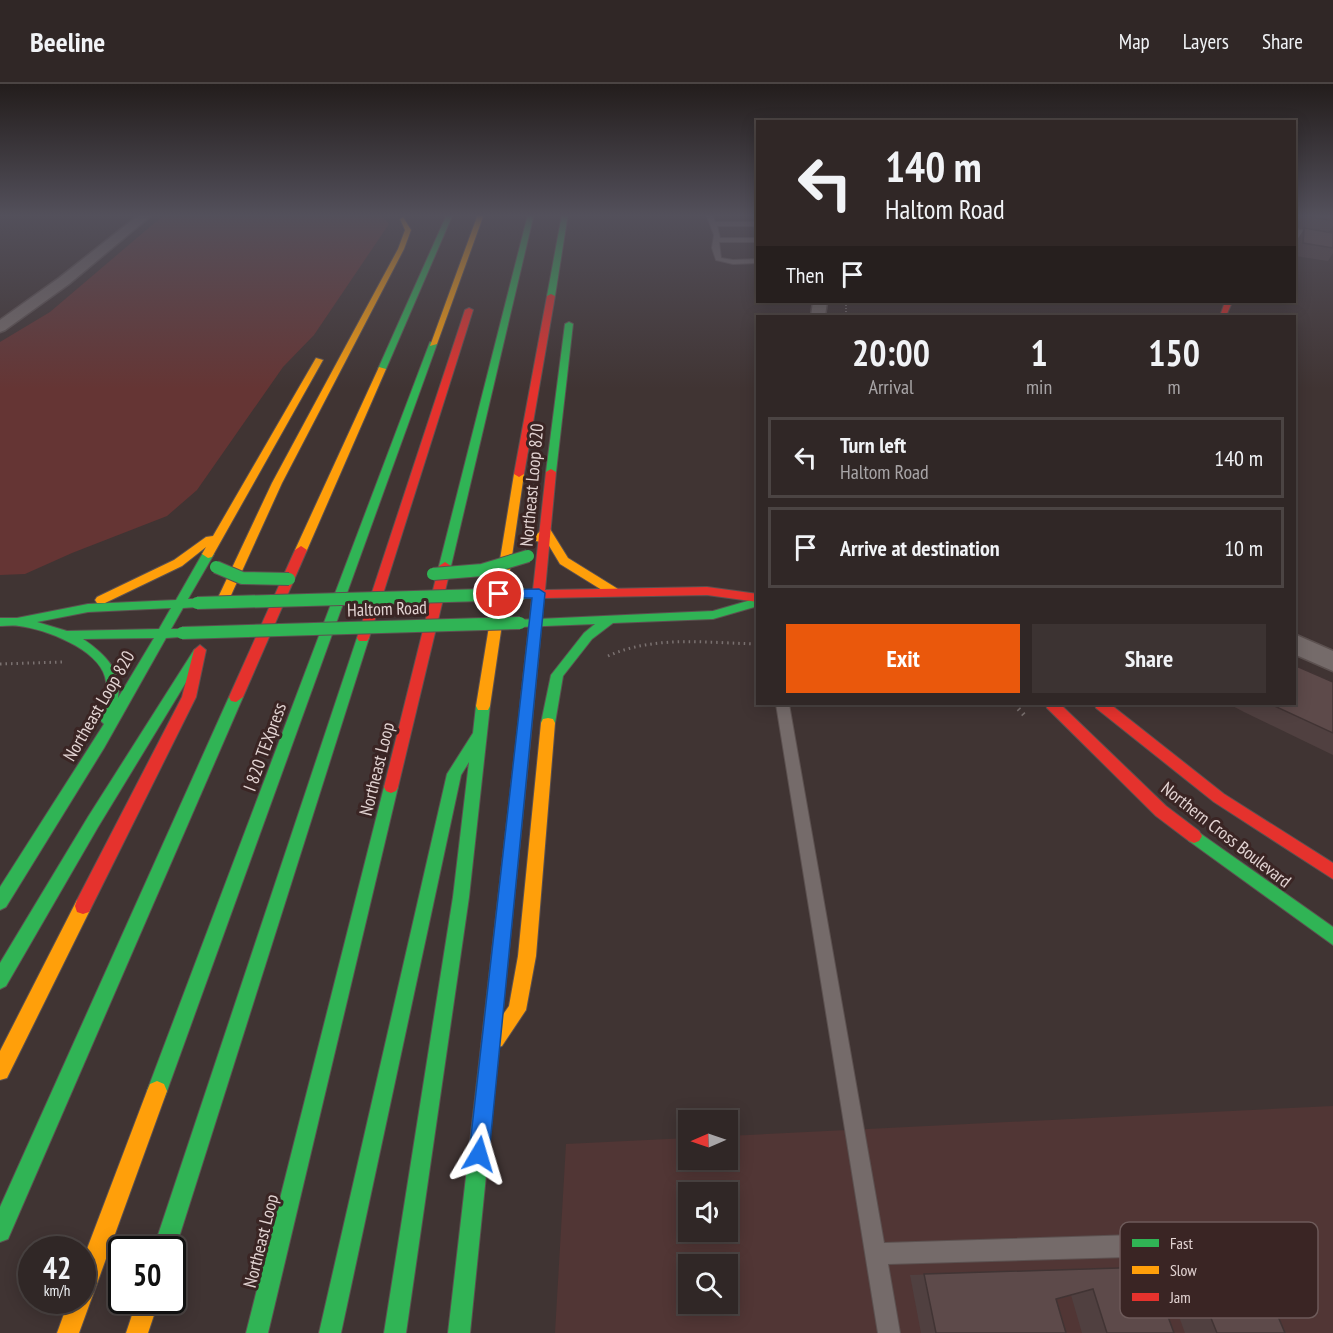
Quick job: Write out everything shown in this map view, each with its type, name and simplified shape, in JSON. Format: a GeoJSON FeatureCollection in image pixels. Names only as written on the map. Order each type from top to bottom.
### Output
{"type":"FeatureCollection","features":[{"type":"Feature","properties":{"kind":"main road"},"geometry":{"type":"LineString","coordinates":[[0,980],[93,822],[200,650],[277,483],[389,272]]}},
{"type":"Feature","properties":{"kind":"main road"},"geometry":{"type":"LineString","coordinates":[[0,1231],[424,272]]}},
{"type":"Feature","properties":{"kind":"main road","name":"I 820 TEXpress"},"geometry":{"type":"LineString","coordinates":[[96,1255],[460,272]]}},
{"type":"Feature","properties":{"kind":"main road","name":"Northeast Loop"},"geometry":{"type":"LineString","coordinates":[[257,1333],[517,272]]}},
{"type":"Feature","properties":{"kind":"main road"},"geometry":{"type":"LineString","coordinates":[[394,1333],[461,897],[478,737],[509,532],[555,272]]}},
{"type":"Feature","properties":{"kind":"main road"},"geometry":{"type":"LineString","coordinates":[[169,1236],[472,301]]}},
{"type":"Feature","properties":{"kind":"main road","name":"Northeast Loop 820"},"geometry":{"type":"LineString","coordinates":[[459,1333],[492,1043],[557,412],[571,307]]}},
{"type":"Feature","properties":{"kind":"main road","name":"Northeast Loop 820"},"geometry":{"type":"LineString","coordinates":[[0,902],[99,744],[325,349]]}},
{"type":"Feature","properties":{"kind":"main road"},"geometry":{"type":"LineString","coordinates":[[88,608],[178,563],[221,531]]}},
{"type":"Feature","properties":{"kind":"main road"},"geometry":{"type":"LineString","coordinates":[[334,578],[472,573],[491,569],[528,556],[546,531],[564,561],[587,578],[614,592]]}},
{"type":"Feature","properties":{"kind":"main road"},"geometry":{"type":"LineString","coordinates":[[210,550],[216,567],[229,576],[254,580],[300,579]]}},
{"type":"Feature","properties":{"kind":"main road","name":"Haltom Road"},"geometry":{"type":"LineString","coordinates":[[0,622],[17,622],[88,608],[180,603],[539,593],[707,591],[756,600]]}},
{"type":"Feature","properties":{"kind":"main road","name":"Haltom Road"},"geometry":{"type":"LineString","coordinates":[[17,622],[67,636],[520,624],[713,615],[756,601]]}},
{"type":"Feature","properties":{"kind":"main road"},"geometry":{"type":"LineString","coordinates":[[492,1043],[518,1010],[527,956],[549,707],[557,675],[588,636],[609,620]]}},
{"type":"Feature","properties":{"kind":"main road"},"geometry":{"type":"LineString","coordinates":[[67,636],[103,662],[114,680],[113,699],[99,744]]}},
{"type":"Feature","properties":{"kind":"main road"},"geometry":{"type":"LineString","coordinates":[[0,1071],[189,698],[200,650]]}},
{"type":"Feature","properties":{"kind":"main road","name":"Northern Cross Boulevard"},"geometry":{"type":"LineString","coordinates":[[1053,705],[1161,811],[1333,937]]}},
{"type":"Feature","properties":{"kind":"main road","name":"Northern Cross Boulevard"},"geometry":{"type":"LineString","coordinates":[[1102,705],[1219,798],[1333,872]]}},
{"type":"Feature","properties":{"kind":"main road"},"geometry":{"type":"LineString","coordinates":[[330,1333],[454,774],[478,737]]}},
{"type":"Feature","properties":{"kind":"main road"},"geometry":{"type":"LineString","coordinates":[[68,1333],[75,1314]]}},
{"type":"Feature","properties":{"kind":"main road"},"geometry":{"type":"LineString","coordinates":[[137,1333],[143,1314]]}},
{"type":"Feature","properties":{"kind":"street"},"geometry":{"type":"LineString","coordinates":[[0,327],[75,272]]}},
{"type":"Feature","properties":{"kind":"street"},"geometry":{"type":"LineString","coordinates":[[1296,644],[1333,662]]}},
{"type":"Feature","properties":{"kind":"lane"},"geometry":{"type":"LineString","coordinates":[[782,705],[889,1333]]}},
{"type":"Feature","properties":{"kind":"lane"},"geometry":{"type":"LineString","coordinates":[[876,1254],[1120,1246]]}},
{"type":"Feature","properties":{"kind":"path"},"geometry":{"type":"LineString","coordinates":[[604,659],[620,650],[655,643],[756,644]]}},
{"type":"Feature","properties":{"kind":"path"},"geometry":{"type":"LineString","coordinates":[[0,664],[68,664]]}},
{"type":"Feature","properties":{"kind":"shaded area"},"geometry":{"type":"Polygon","coordinates":[[[97,272],[356,272],[314,335],[283,367],[197,490],[167,516],[25,574],[0,575],[0,342],[50,312],[97,272]]]}},
{"type":"Feature","properties":{"kind":"shaded area"},"geometry":{"type":"Polygon","coordinates":[[[1333,1106],[1333,1333],[555,1333],[566,1144],[678,1138],[678,1170],[738,1170],[738,1136],[1333,1106]]]}},
{"type":"Feature","properties":{"kind":"building"},"geometry":{"type":"Polygon","coordinates":[[[1296,666],[1333,682],[1333,733],[1272,705],[1296,705],[1296,666]]]}},
{"type":"Feature","properties":{"kind":"building"},"geometry":{"type":"Polygon","coordinates":[[[1120,1268],[1120,1318],[1169,1318],[1174,1333],[1107,1333],[1093,1289],[1056,1299],[1066,1333],[936,1333],[924,1274],[1120,1268]]]}},
{"type":"Feature","properties":{"kind":"building"},"geometry":{"type":"Polygon","coordinates":[[[1211,1318],[1279,1318],[1285,1333],[1217,1333],[1211,1318]]]}},
{"type":"Feature","properties":{"kind":"traffic: fast"},"geometry":{"type":"LineString","coordinates":[[382,369],[424,272]]}},
{"type":"Feature","properties":{"kind":"traffic: fast"},"geometry":{"type":"LineString","coordinates":[[445,566],[517,272]]}},
{"type":"Feature","properties":{"kind":"traffic: fast"},"geometry":{"type":"LineString","coordinates":[[551,296],[555,272]]}},
{"type":"Feature","properties":{"kind":"traffic: fast"},"geometry":{"type":"LineString","coordinates":[[551,472],[569,324]]}},
{"type":"Feature","properties":{"kind":"traffic: fast"},"geometry":{"type":"LineString","coordinates":[[157,1091],[433,344]]}},
{"type":"Feature","properties":{"kind":"traffic: fast"},"geometry":{"type":"LineString","coordinates":[[0,902],[99,744],[208,554]]}},
{"type":"Feature","properties":{"kind":"traffic: fast"},"geometry":{"type":"LineString","coordinates":[[433,574],[482,570],[528,556]]}},
{"type":"Feature","properties":{"kind":"traffic: fast"},"geometry":{"type":"LineString","coordinates":[[216,567],[242,578],[289,579]]}},
{"type":"Feature","properties":{"kind":"traffic: fast"},"geometry":{"type":"LineString","coordinates":[[197,603],[522,594]]}},
{"type":"Feature","properties":{"kind":"traffic: fast"},"geometry":{"type":"LineString","coordinates":[[0,622],[17,622],[88,608],[197,603]]}},
{"type":"Feature","properties":{"kind":"traffic: fast"},"geometry":{"type":"LineString","coordinates":[[520,623],[713,615],[756,603]]}},
{"type":"Feature","properties":{"kind":"traffic: fast"},"geometry":{"type":"LineString","coordinates":[[548,723],[557,675],[588,636],[609,620]]}},
{"type":"Feature","properties":{"kind":"traffic: fast"},"geometry":{"type":"LineString","coordinates":[[23,623],[67,635],[180,633]]}},
{"type":"Feature","properties":{"kind":"traffic: fast"},"geometry":{"type":"LineString","coordinates":[[182,633],[520,623]]}},
{"type":"Feature","properties":{"kind":"traffic: fast"},"geometry":{"type":"LineString","coordinates":[[67,635],[92,652],[108,668],[113,689],[106,719]]}},
{"type":"Feature","properties":{"kind":"traffic: fast"},"geometry":{"type":"LineString","coordinates":[[169,1236],[363,638]]}},
{"type":"Feature","properties":{"kind":"traffic: fast"},"geometry":{"type":"LineString","coordinates":[[0,980],[93,822],[198,653]]}},
{"type":"Feature","properties":{"kind":"traffic: fast"},"geometry":{"type":"LineString","coordinates":[[0,1231],[236,697]]}},
{"type":"Feature","properties":{"kind":"traffic: fast"},"geometry":{"type":"LineString","coordinates":[[395,1333],[461,897],[483,706]]}},
{"type":"Feature","properties":{"kind":"traffic: fast"},"geometry":{"type":"LineString","coordinates":[[330,1333],[454,774],[478,737]]}},
{"type":"Feature","properties":{"kind":"traffic: fast"},"geometry":{"type":"LineString","coordinates":[[459,1333],[523,743]]}},
{"type":"Feature","properties":{"kind":"traffic: fast"},"geometry":{"type":"LineString","coordinates":[[257,1333],[391,787]]}},
{"type":"Feature","properties":{"kind":"traffic: fast"},"geometry":{"type":"LineString","coordinates":[[1194,836],[1333,937]]}},
{"type":"Feature","properties":{"kind":"traffic: slow"},"geometry":{"type":"LineString","coordinates":[[221,604],[277,483],[389,272]]}},
{"type":"Feature","properties":{"kind":"traffic: slow"},"geometry":{"type":"LineString","coordinates":[[433,344],[459,272]]}},
{"type":"Feature","properties":{"kind":"traffic: slow"},"geometry":{"type":"LineString","coordinates":[[208,554],[319,360]]}},
{"type":"Feature","properties":{"kind":"traffic: slow"},"geometry":{"type":"LineString","coordinates":[[301,550],[382,369]]}},
{"type":"Feature","properties":{"kind":"traffic: slow"},"geometry":{"type":"LineString","coordinates":[[483,706],[519,474]]}},
{"type":"Feature","properties":{"kind":"traffic: slow"},"geometry":{"type":"LineString","coordinates":[[540,539],[546,531],[564,561],[614,592]]}},
{"type":"Feature","properties":{"kind":"traffic: slow"},"geometry":{"type":"LineString","coordinates":[[101,600],[178,563],[210,539]]}},
{"type":"Feature","properties":{"kind":"traffic: slow"},"geometry":{"type":"LineString","coordinates":[[495,1039],[517,1010],[527,956],[548,723]]}},
{"type":"Feature","properties":{"kind":"traffic: slow"},"geometry":{"type":"LineString","coordinates":[[0,1071],[83,906]]}},
{"type":"Feature","properties":{"kind":"traffic: slow"},"geometry":{"type":"LineString","coordinates":[[96,1255],[157,1091]]}},
{"type":"Feature","properties":{"kind":"traffic: slow"},"geometry":{"type":"LineString","coordinates":[[68,1333],[75,1314]]}},
{"type":"Feature","properties":{"kind":"traffic: slow"},"geometry":{"type":"LineString","coordinates":[[137,1333],[143,1314]]}},
{"type":"Feature","properties":{"kind":"traffic: jam"},"geometry":{"type":"LineString","coordinates":[[519,474],[551,296]]}},
{"type":"Feature","properties":{"kind":"traffic: jam"},"geometry":{"type":"LineString","coordinates":[[1223,315],[1228,303]]}},
{"type":"Feature","properties":{"kind":"traffic: jam"},"geometry":{"type":"LineString","coordinates":[[363,638],[469,310]]}},
{"type":"Feature","properties":{"kind":"traffic: jam"},"geometry":{"type":"LineString","coordinates":[[523,743],[551,472]]}},
{"type":"Feature","properties":{"kind":"traffic: jam"},"geometry":{"type":"LineString","coordinates":[[236,697],[301,550]]}},
{"type":"Feature","properties":{"kind":"traffic: jam"},"geometry":{"type":"LineString","coordinates":[[391,787],[445,566]]}},
{"type":"Feature","properties":{"kind":"traffic: jam"},"geometry":{"type":"LineString","coordinates":[[522,594],[707,591],[756,598]]}},
{"type":"Feature","properties":{"kind":"traffic: jam"},"geometry":{"type":"LineString","coordinates":[[83,906],[189,697],[200,650]]}},
{"type":"Feature","properties":{"kind":"traffic: jam"},"geometry":{"type":"LineString","coordinates":[[1053,705],[1161,811],[1194,836]]}},
{"type":"Feature","properties":{"kind":"traffic: jam"},"geometry":{"type":"LineString","coordinates":[[1102,705],[1219,798],[1333,872]]}},
{"type":"Feature","properties":{"kind":"route"},"geometry":{"type":"LineString","coordinates":[[479,1154],[539,593],[499,594]]}}]}
